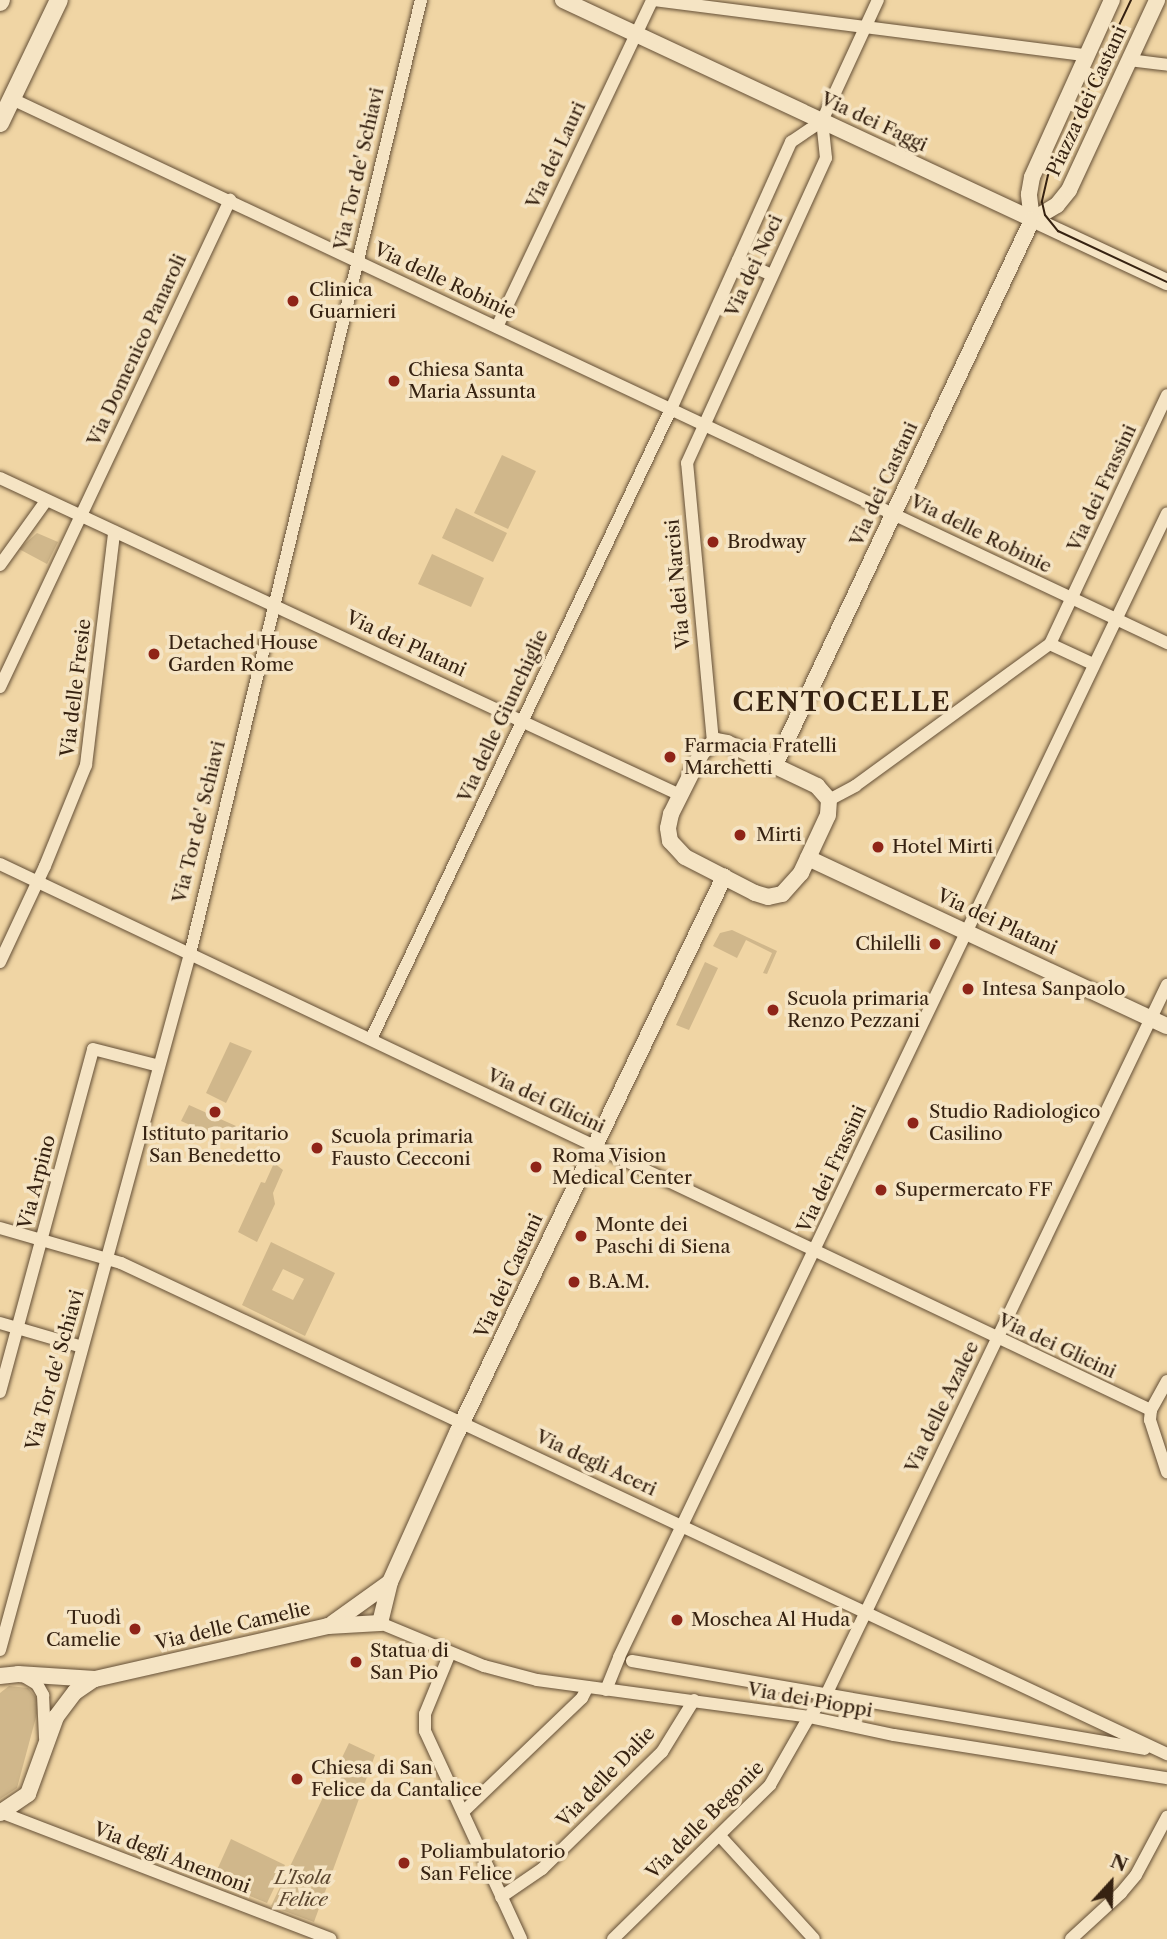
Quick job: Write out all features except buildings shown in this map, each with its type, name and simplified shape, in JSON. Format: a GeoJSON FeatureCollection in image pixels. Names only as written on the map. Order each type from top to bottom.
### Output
{"type":"FeatureCollection","features":[{"type":"Feature","properties":{"kind":"main road"},"geometry":{"type":"LineString","coordinates":[[0,123],[59,0]]}},
{"type":"Feature","properties":{"kind":"street","name":"Via Tor de' Schiavi"},"geometry":{"type":"LineString","coordinates":[[0,1650],[190,954],[421,0]]}},
{"type":"Feature","properties":{"kind":"street","name":"Via dei Faggi"},"geometry":{"type":"LineString","coordinates":[[563,0],[1167,282]]}},
{"type":"Feature","properties":{"kind":"street","name":"Via dei Lauri"},"geometry":{"type":"LineString","coordinates":[[497,327],[653,0]]}},
{"type":"Feature","properties":{"kind":"street"},"geometry":{"type":"LineString","coordinates":[[653,0],[1086,55]]}},
{"type":"Feature","properties":{"kind":"street"},"geometry":{"type":"LineString","coordinates":[[822,121],[878,0]]}},
{"type":"Feature","properties":{"kind":"street","name":"Piazza dei Castani"},"geometry":{"type":"LineString","coordinates":[[1112,0],[1032,177],[1029,194],[1032,220],[1057,205],[1069,190],[1157,0]]}},
{"type":"Feature","properties":{"kind":"street"},"geometry":{"type":"LineString","coordinates":[[1129,60],[1167,65]]}},
{"type":"Feature","properties":{"kind":"street","name":"Via delle Robinie"},"geometry":{"type":"LineString","coordinates":[[12,99],[1167,643]]}},
{"type":"Feature","properties":{"kind":"street","name":"Via dei Noci"},"geometry":{"type":"LineString","coordinates":[[671,409],[792,142],[822,121],[826,158],[702,425]]}},
{"type":"Feature","properties":{"kind":"street","name":"Via Domenico Panaroli"},"geometry":{"type":"LineString","coordinates":[[0,687],[230,200]]}},
{"type":"Feature","properties":{"kind":"street","name":"Via dei Castani"},"geometry":{"type":"LineString","coordinates":[[775,765],[1032,220]]}},
{"type":"Feature","properties":{"kind":"street"},"geometry":{"type":"LineString","coordinates":[[738,260],[771,275]]}},
{"type":"Feature","properties":{"kind":"street","name":"Via dei Frassini"},"geometry":{"type":"LineString","coordinates":[[1050,644],[1167,395]]}},
{"type":"Feature","properties":{"kind":"street","name":"Via delle Giunchiglie"},"geometry":{"type":"LineString","coordinates":[[370,1038],[671,409]]}},
{"type":"Feature","properties":{"kind":"street","name":"Via dei Narcisi"},"geometry":{"type":"LineString","coordinates":[[702,425],[687,463],[713,742]]}},
{"type":"Feature","properties":{"kind":"street"},"geometry":{"type":"LineString","coordinates":[[0,478],[46,501],[0,565]]}},
{"type":"Feature","properties":{"kind":"street","name":"Via dei Platani"},"geometry":{"type":"LineString","coordinates":[[46,501],[680,795]]}},
{"type":"Feature","properties":{"kind":"street"},"geometry":{"type":"LineString","coordinates":[[1116,618],[1167,513]]}},
{"type":"Feature","properties":{"kind":"street","name":"Via delle Fresie"},"geometry":{"type":"LineString","coordinates":[[0,962],[38,882],[86,765],[114,533]]}},
{"type":"Feature","properties":{"kind":"street","name":"Via dei Frassini"},"geometry":{"type":"LineString","coordinates":[[606,1690],[1116,618]]}},
{"type":"Feature","properties":{"kind":"street"},"geometry":{"type":"LineString","coordinates":[[829,800],[855,786],[1050,644],[1093,664]]}},
{"type":"Feature","properties":{"kind":"street"},"geometry":{"type":"LineString","coordinates":[[713,742],[727,743],[775,765],[817,786],[829,800],[828,815],[793,885],[773,897],[759,894],[685,857],[671,845],[668,823],[702,752],[713,742]]}},
{"type":"Feature","properties":{"kind":"street","name":"Via dei Platani"},"geometry":{"type":"LineString","coordinates":[[808,858],[1167,1026]]}},
{"type":"Feature","properties":{"kind":"street","name":"Via dei Glicini"},"geometry":{"type":"LineString","coordinates":[[0,864],[1151,1410]]}},
{"type":"Feature","properties":{"kind":"street","name":"Via dei Castani"},"geometry":{"type":"LineString","coordinates":[[380,1623],[390,1582],[463,1421],[724,877]]}},
{"type":"Feature","properties":{"kind":"street","name":"Via delle Azalee"},"geometry":{"type":"LineString","coordinates":[[826,1695],[1167,985]]}},
{"type":"Feature","properties":{"kind":"street","name":"Via Arpino"},"geometry":{"type":"LineString","coordinates":[[0,1392],[93,1049],[159,1066]]}},
{"type":"Feature","properties":{"kind":"street","name":"Via degli Aceri"},"geometry":{"type":"LineString","coordinates":[[0,1228],[108,1258],[463,1421],[1165,1753]]}},
{"type":"Feature","properties":{"kind":"street"},"geometry":{"type":"LineString","coordinates":[[0,1323],[82,1347]]}},
{"type":"Feature","properties":{"kind":"street"},"geometry":{"type":"LineString","coordinates":[[1167,1381],[1151,1410],[1150,1420],[1167,1472]]}},
{"type":"Feature","properties":{"kind":"street","name":"Via dei Castani"},"geometry":{"type":"LineString","coordinates":[[328,1626],[360,1606],[390,1582]]}},
{"type":"Feature","properties":{"kind":"street","name":"Via dei Pioppi"},"geometry":{"type":"LineString","coordinates":[[380,1623],[450,1653],[515,1675],[587,1688],[815,1718],[907,1737],[1167,1778]]}},
{"type":"Feature","properties":{"kind":"street","name":"Via delle Camelie"},"geometry":{"type":"LineString","coordinates":[[0,1676],[95,1679],[328,1626],[380,1623]]}},
{"type":"Feature","properties":{"kind":"street"},"geometry":{"type":"LineString","coordinates":[[450,1653],[424,1720],[425,1731],[520,1939]]}},
{"type":"Feature","properties":{"kind":"street","name":"Via dei Pioppi"},"geometry":{"type":"LineString","coordinates":[[632,1661],[1165,1753]]}},
{"type":"Feature","properties":{"kind":"street"},"geometry":{"type":"LineString","coordinates":[[25,1675],[37,1684],[43,1695],[44,1745]]}},
{"type":"Feature","properties":{"kind":"street","name":"Via delle Camelie"},"geometry":{"type":"LineString","coordinates":[[0,1813],[28,1794],[44,1745],[62,1707],[79,1689],[95,1679]]}},
{"type":"Feature","properties":{"kind":"street"},"geometry":{"type":"LineString","coordinates":[[463,1812],[582,1698],[587,1688]]}},
{"type":"Feature","properties":{"kind":"street","name":"Via delle Begonie"},"geometry":{"type":"LineString","coordinates":[[613,1939],[720,1836],[776,1777],[815,1718],[826,1695]]}},
{"type":"Feature","properties":{"kind":"street","name":"Via delle Dalie"},"geometry":{"type":"LineString","coordinates":[[501,1897],[542,1869],[662,1752],[694,1700]]}},
{"type":"Feature","properties":{"kind":"street","name":"Via degli Anemoni"},"geometry":{"type":"LineString","coordinates":[[0,1813],[330,1939]]}},
{"type":"Feature","properties":{"kind":"street"},"geometry":{"type":"LineString","coordinates":[[1071,1939],[1121,1893],[1136,1875],[1167,1816]]}},
{"type":"Feature","properties":{"kind":"street"},"geometry":{"type":"LineString","coordinates":[[720,1836],[814,1939]]}},
{"type":"Feature","properties":{"kind":"green space"},"geometry":{"type":"Polygon","coordinates":[[[502,455],[536,471],[508,529],[474,513],[502,455]]]}},
{"type":"Feature","properties":{"kind":"green space"},"geometry":{"type":"Polygon","coordinates":[[[456,508],[507,533],[493,562],[442,538],[456,508]]]}},
{"type":"Feature","properties":{"kind":"green space"},"geometry":{"type":"Polygon","coordinates":[[[37,533],[58,542],[47,564],[19,549],[37,533]]]}},
{"type":"Feature","properties":{"kind":"green space"},"geometry":{"type":"Polygon","coordinates":[[[432,554],[484,578],[471,607],[418,584],[432,554]]]}},
{"type":"Feature","properties":{"kind":"green space"},"geometry":{"type":"Polygon","coordinates":[[[732,930],[777,951],[767,974],[763,973],[772,953],[746,940],[737,958],[713,946],[720,933],[732,930]]]}},
{"type":"Feature","properties":{"kind":"green space"},"geometry":{"type":"Polygon","coordinates":[[[705,962],[718,968],[689,1030],[676,1025],[705,962]]]}},
{"type":"Feature","properties":{"kind":"green space"},"geometry":{"type":"Polygon","coordinates":[[[230,1042],[252,1051],[226,1103],[206,1093],[230,1042]]]}},
{"type":"Feature","properties":{"kind":"green space"},"geometry":{"type":"Polygon","coordinates":[[[189,1105],[236,1126],[229,1142],[181,1121],[189,1105]]]}},
{"type":"Feature","properties":{"kind":"green space"},"geometry":{"type":"Polygon","coordinates":[[[274,1163],[283,1170],[273,1193],[275,1204],[257,1242],[238,1232],[261,1182],[265,1183],[274,1163]]]}},
{"type":"Feature","properties":{"kind":"green space"},"geometry":{"type":"Polygon","coordinates":[[[271,1242],[335,1273],[305,1336],[242,1305],[271,1242]],[[283,1269],[272,1290],[293,1300],[304,1279],[283,1269]]]}},
{"type":"Feature","properties":{"kind":"green space"},"geometry":{"type":"Polygon","coordinates":[[[9,1686],[28,1688],[39,1706],[17,1788],[0,1799],[0,1693],[9,1686]]]}},
{"type":"Feature","properties":{"kind":"green space","name":"L'Isola Felice"},"geometry":{"type":"Polygon","coordinates":[[[349,1743],[375,1755],[314,1922],[271,1906],[349,1743]]]}},
{"type":"Feature","properties":{"kind":"green space"},"geometry":{"type":"Polygon","coordinates":[[[231,1839],[285,1865],[267,1903],[212,1881],[231,1839]]]}},
{"type":"Feature","properties":{"kind":"tram line"},"geometry":{"type":"LineString","coordinates":[[1131,0],[1048,175],[1042,202],[1045,215],[1058,231],[1167,282]]}},
{"type":"Feature","properties":{"kind":"place","name":"Clinica Guarnieri"},"geometry":{"type":"Point","coordinates":[293,301]}},
{"type":"Feature","properties":{"kind":"place","name":"Chiesa Santa Maria Assunta"},"geometry":{"type":"Point","coordinates":[394,381]}},
{"type":"Feature","properties":{"kind":"place","name":"Brodway"},"geometry":{"type":"Point","coordinates":[713,542]}},
{"type":"Feature","properties":{"kind":"place","name":"Detached House Garden Rome"},"geometry":{"type":"Point","coordinates":[154,654]}},
{"type":"Feature","properties":{"kind":"place","name":"Farmacia Fratelli Marchetti"},"geometry":{"type":"Point","coordinates":[670,757]}},
{"type":"Feature","properties":{"kind":"place","name":"Mirti"},"geometry":{"type":"Point","coordinates":[740,835]}},
{"type":"Feature","properties":{"kind":"place","name":"Hotel Mirti"},"geometry":{"type":"Point","coordinates":[878,847]}},
{"type":"Feature","properties":{"kind":"place","name":"Chilelli"},"geometry":{"type":"Point","coordinates":[935,944]}},
{"type":"Feature","properties":{"kind":"place","name":"Intesa Sanpaolo"},"geometry":{"type":"Point","coordinates":[968,989]}},
{"type":"Feature","properties":{"kind":"place","name":"Scuola primaria Renzo Pezzani"},"geometry":{"type":"Point","coordinates":[773,1010]}},
{"type":"Feature","properties":{"kind":"place","name":"Istituto paritario San Benedetto"},"geometry":{"type":"Point","coordinates":[215,1112]}},
{"type":"Feature","properties":{"kind":"place","name":"Studio Radiologico Casilino"},"geometry":{"type":"Point","coordinates":[913,1123]}},
{"type":"Feature","properties":{"kind":"place","name":"Scuola primaria Fausto Cecconi"},"geometry":{"type":"Point","coordinates":[317,1148]}},
{"type":"Feature","properties":{"kind":"place","name":"Roma Vision Medical Center"},"geometry":{"type":"Point","coordinates":[536,1167]}},
{"type":"Feature","properties":{"kind":"place","name":"Supermercato FF"},"geometry":{"type":"Point","coordinates":[881,1190]}},
{"type":"Feature","properties":{"kind":"place","name":"Monte dei Paschi di Siena"},"geometry":{"type":"Point","coordinates":[581,1236]}},
{"type":"Feature","properties":{"kind":"place","name":"B.A.M."},"geometry":{"type":"Point","coordinates":[574,1282]}},
{"type":"Feature","properties":{"kind":"place","name":"Moschea Al Huda"},"geometry":{"type":"Point","coordinates":[677,1620]}},
{"type":"Feature","properties":{"kind":"place","name":"Tuodì Camelie"},"geometry":{"type":"Point","coordinates":[135,1629]}},
{"type":"Feature","properties":{"kind":"place","name":"Statua di San Pio"},"geometry":{"type":"Point","coordinates":[356,1662]}},
{"type":"Feature","properties":{"kind":"place","name":"Chiesa di San Felice da Cantalice"},"geometry":{"type":"Point","coordinates":[297,1779]}},
{"type":"Feature","properties":{"kind":"place","name":"Poliambulatorio San Felice"},"geometry":{"type":"Point","coordinates":[404,1863]}},
{"type":"Feature","properties":{"kind":"district","name":"CENTOCELLE"},"geometry":{"type":"Point","coordinates":[842,703]}}]}
